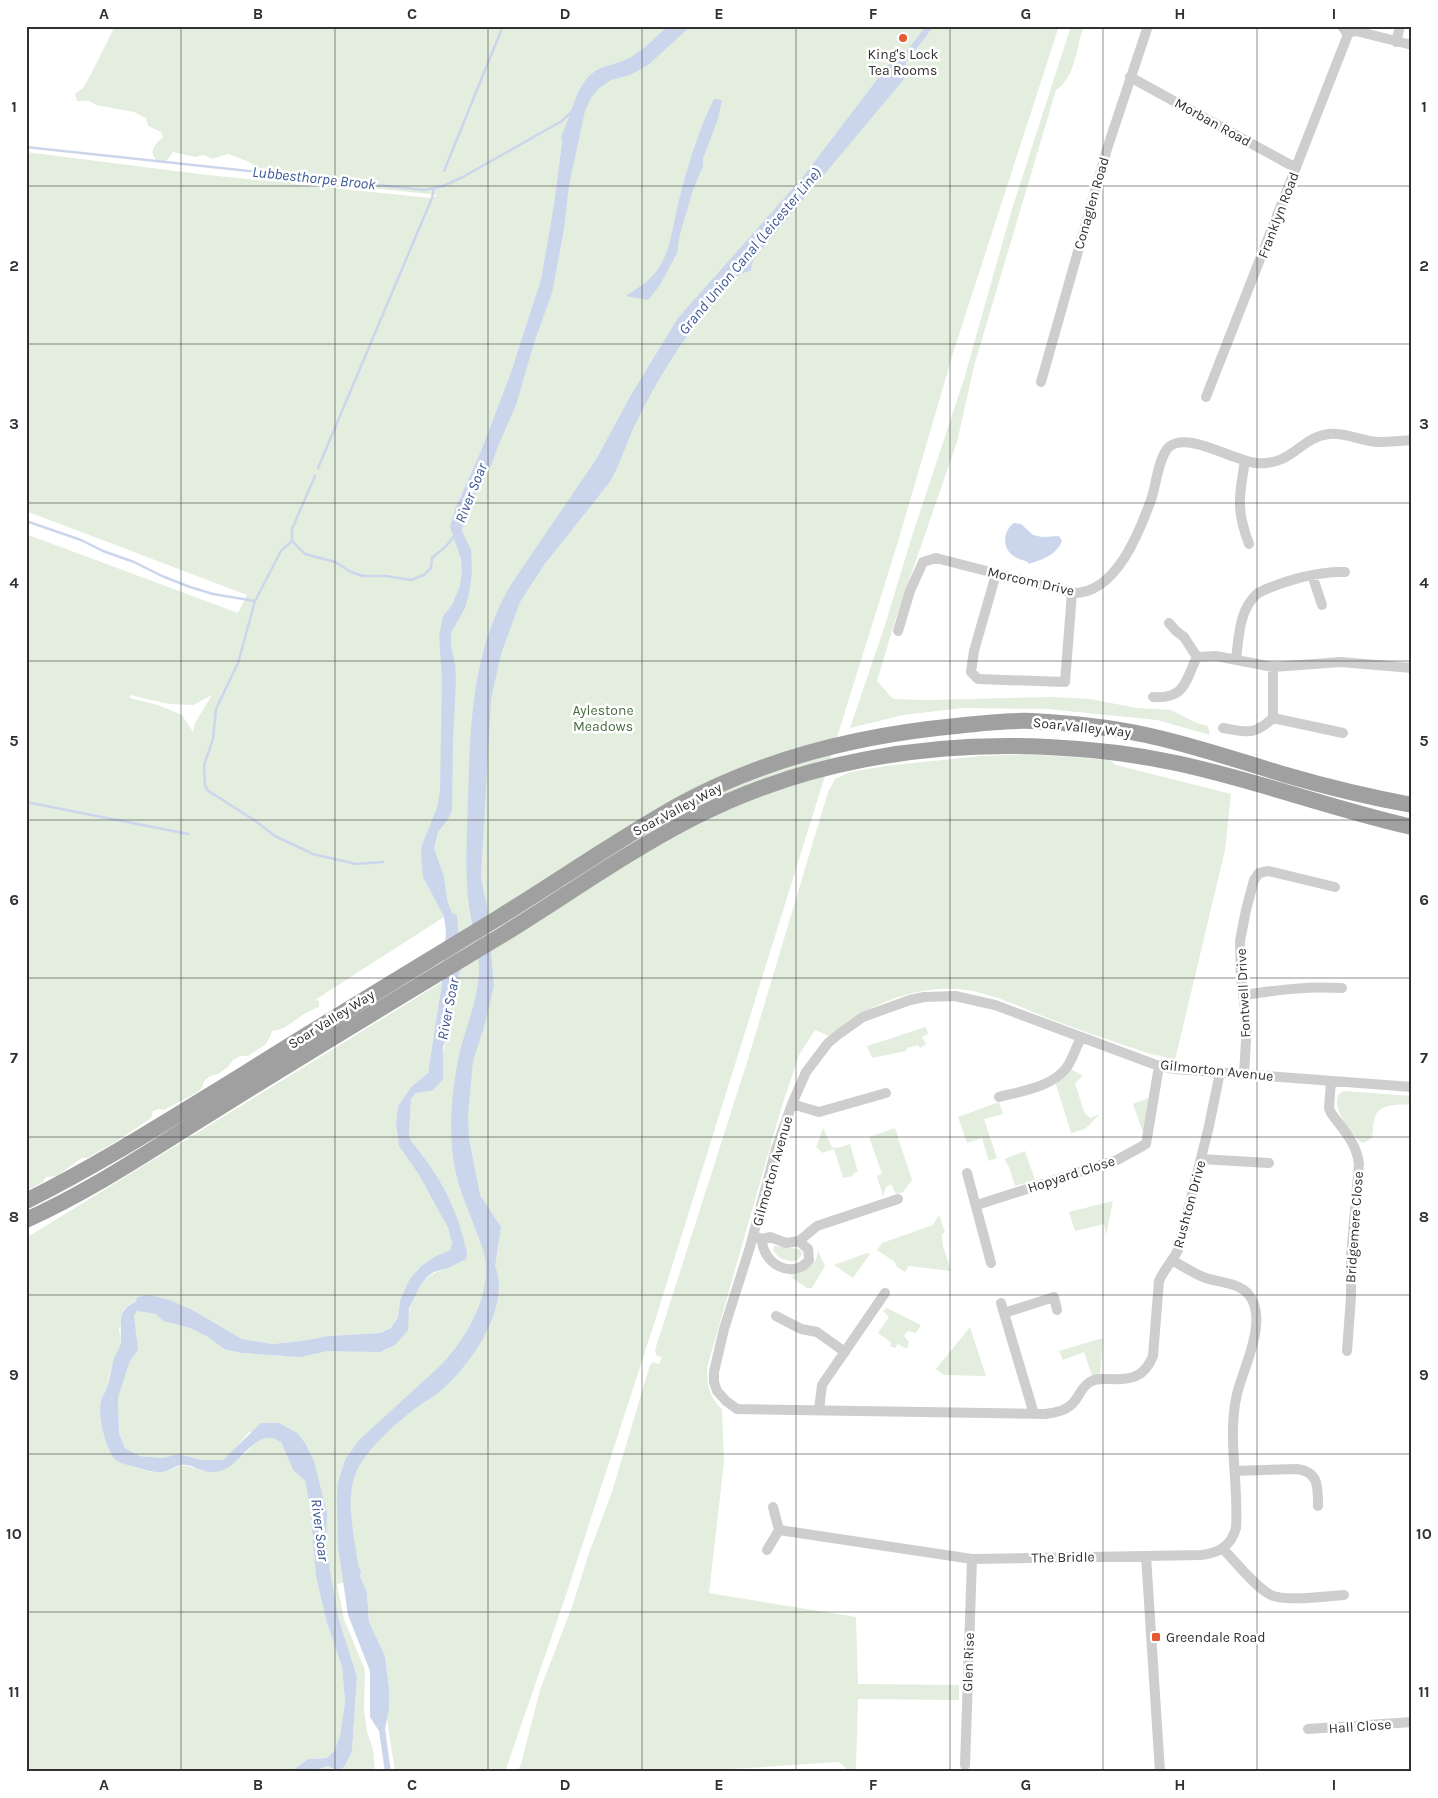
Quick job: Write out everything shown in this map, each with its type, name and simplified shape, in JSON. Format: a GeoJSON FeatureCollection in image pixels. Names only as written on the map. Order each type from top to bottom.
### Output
{"type":"FeatureCollection","features":[{"type":"Feature","properties":{"kind":"highway","name":"Soar Valley Way"},"geometry":{"type":"LineString","coordinates":[[26,1201],[149,1133],[410,970],[499,917],[594,856],[682,804],[742,776],[807,753],[860,740],[926,729],[1006,721],[1087,725],[1168,740],[1325,786],[1412,805]]}},
{"type":"Feature","properties":{"kind":"highway","name":"Soar Valley Way"},"geometry":{"type":"LineString","coordinates":[[26,1220],[59,1204],[121,1169],[623,858],[693,817],[749,792],[808,773],[890,754],[970,747],[1044,747],[1106,752],[1150,758],[1203,769],[1350,812],[1412,827]]}},
{"type":"Feature","properties":{"kind":"street","name":"Conaglen Road"},"geometry":{"type":"LineString","coordinates":[[1041,382],[1107,148],[1148,26]]}},
{"type":"Feature","properties":{"kind":"street"},"geometry":{"type":"LineString","coordinates":[[1396,42],[1400,26]]}},
{"type":"Feature","properties":{"kind":"street"},"geometry":{"type":"LineString","coordinates":[[1344,30],[1412,46]]}},
{"type":"Feature","properties":{"kind":"street","name":"Franklyn Road"},"geometry":{"type":"LineString","coordinates":[[1206,397],[1347,37],[1344,30]]}},
{"type":"Feature","properties":{"kind":"street","name":"Morban Road"},"geometry":{"type":"LineString","coordinates":[[1130,77],[1296,168]]}},
{"type":"Feature","properties":{"kind":"street","name":"Morcom Drive"},"geometry":{"type":"LineString","coordinates":[[898,631],[910,591],[922,562],[936,558],[1072,593],[1079,593],[1097,587],[1111,575],[1131,547],[1152,497],[1163,456],[1170,446],[1191,442],[1256,463],[1276,461],[1292,454],[1321,435],[1330,434],[1378,442],[1412,440]]}},
{"type":"Feature","properties":{"kind":"street"},"geometry":{"type":"LineString","coordinates":[[1245,461],[1239,508],[1242,526],[1249,544]]}},
{"type":"Feature","properties":{"kind":"street"},"geometry":{"type":"LineString","coordinates":[[1236,659],[1241,622],[1251,598],[1266,589],[1312,575],[1329,571],[1345,572]]}},
{"type":"Feature","properties":{"kind":"street"},"geometry":{"type":"LineString","coordinates":[[996,574],[974,651],[971,672],[978,679],[1065,682],[1072,593]]}},
{"type":"Feature","properties":{"kind":"street"},"geometry":{"type":"LineString","coordinates":[[1312,575],[1322,605]]}},
{"type":"Feature","properties":{"kind":"street"},"geometry":{"type":"LineString","coordinates":[[1170,622],[1176,631],[1184,636],[1197,657]]}},
{"type":"Feature","properties":{"kind":"street"},"geometry":{"type":"LineString","coordinates":[[1197,657],[1216,656],[1273,667],[1341,662],[1412,668]]}},
{"type":"Feature","properties":{"kind":"street"},"geometry":{"type":"LineString","coordinates":[[1154,697],[1165,698],[1175,695],[1184,688],[1197,657]]}},
{"type":"Feature","properties":{"kind":"street"},"geometry":{"type":"LineString","coordinates":[[1223,728],[1252,731],[1260,729],[1273,718],[1273,667]]}},
{"type":"Feature","properties":{"kind":"street"},"geometry":{"type":"LineString","coordinates":[[1273,718],[1343,733]]}},
{"type":"Feature","properties":{"kind":"street","name":"Fontwell Drive"},"geometry":{"type":"LineString","coordinates":[[1244,1074],[1247,1024],[1241,978],[1240,941],[1252,885],[1259,873],[1268,871],[1335,887]]}},
{"type":"Feature","properties":{"kind":"street"},"geometry":{"type":"LineString","coordinates":[[1244,995],[1309,986],[1342,988]]}},
{"type":"Feature","properties":{"kind":"street","name":"Gilmorton Avenue"},"geometry":{"type":"LineString","coordinates":[[1098,1379],[1087,1384],[1074,1402],[1067,1408],[1056,1413],[1034,1414],[737,1409],[722,1396],[714,1382],[714,1372],[724,1329],[758,1237],[776,1149],[806,1072],[828,1043],[863,1018],[910,1000],[946,996],[995,1005],[1158,1066],[1175,1069],[1412,1087]]}},
{"type":"Feature","properties":{"kind":"street"},"geometry":{"type":"LineString","coordinates":[[999,1097],[1046,1083],[1054,1078],[1067,1067],[1081,1038]]}},
{"type":"Feature","properties":{"kind":"street","name":"Hopyard Close"},"geometry":{"type":"LineString","coordinates":[[976,1205],[1117,1160],[1146,1144],[1158,1066]]}},
{"type":"Feature","properties":{"kind":"street","name":"Rushton Drive"},"geometry":{"type":"LineString","coordinates":[[1098,1379],[1132,1377],[1148,1367],[1155,1340],[1159,1281],[1163,1271],[1173,1261],[1178,1250],[1220,1072]]}},
{"type":"Feature","properties":{"kind":"street","name":"Bridgemere Close"},"geometry":{"type":"LineString","coordinates":[[1331,1081],[1329,1108],[1354,1145],[1358,1156],[1347,1351]]}},
{"type":"Feature","properties":{"kind":"street"},"geometry":{"type":"LineString","coordinates":[[792,1104],[819,1112],[886,1093]]}},
{"type":"Feature","properties":{"kind":"street"},"geometry":{"type":"LineString","coordinates":[[1201,1158],[1269,1163]]}},
{"type":"Feature","properties":{"kind":"street"},"geometry":{"type":"LineString","coordinates":[[967,1173],[991,1263]]}},
{"type":"Feature","properties":{"kind":"street"},"geometry":{"type":"LineString","coordinates":[[799,1241],[808,1249],[809,1260],[801,1266],[787,1269],[778,1267],[766,1257],[758,1237],[770,1237],[786,1243],[799,1241],[817,1226],[898,1199]]}},
{"type":"Feature","properties":{"kind":"street"},"geometry":{"type":"LineString","coordinates":[[1173,1261],[1214,1281],[1240,1288],[1249,1294],[1254,1303],[1254,1342],[1236,1396],[1234,1428],[1236,1528],[1234,1536],[1223,1548],[1272,1596],[1286,1598],[1344,1595]]}},
{"type":"Feature","properties":{"kind":"street"},"geometry":{"type":"LineString","coordinates":[[818,1410],[822,1385],[886,1293]]}},
{"type":"Feature","properties":{"kind":"street"},"geometry":{"type":"LineString","coordinates":[[1034,1414],[1002,1308],[1054,1297],[1058,1310]]}},
{"type":"Feature","properties":{"kind":"street"},"geometry":{"type":"LineString","coordinates":[[776,1316],[801,1329],[817,1332],[845,1352]]}},
{"type":"Feature","properties":{"kind":"street"},"geometry":{"type":"LineString","coordinates":[[1236,1471],[1304,1470],[1311,1474],[1318,1487],[1318,1506]]}},
{"type":"Feature","properties":{"kind":"street"},"geometry":{"type":"LineString","coordinates":[[767,1550],[779,1530],[773,1507]]}},
{"type":"Feature","properties":{"kind":"street","name":"The Bridle"},"geometry":{"type":"LineString","coordinates":[[779,1530],[972,1559],[1201,1555],[1213,1554],[1223,1548]]}},
{"type":"Feature","properties":{"kind":"street"},"geometry":{"type":"LineString","coordinates":[[1146,1556],[1160,1772]]}},
{"type":"Feature","properties":{"kind":"street","name":"Glen Rise"},"geometry":{"type":"LineString","coordinates":[[965,1765],[972,1559]]}},
{"type":"Feature","properties":{"kind":"street","name":"Hall Close"},"geometry":{"type":"LineString","coordinates":[[1308,1729],[1412,1722]]}},
{"type":"Feature","properties":{"kind":"green space","name":"Aylestone Meadows"},"geometry":{"type":"Polygon","coordinates":[[[115,26],[667,26],[645,47],[631,57],[595,71],[588,77],[578,92],[561,136],[562,142],[554,204],[541,279],[510,375],[480,453],[455,509],[450,527],[542,308],[580,99],[681,26],[1059,26],[954,350],[897,545],[654,1324],[566,1595],[504,1772],[395,1772],[387,1719],[389,1688],[385,1656],[369,1622],[367,1592],[362,1580],[337,1584],[344,1619],[365,1670],[364,1709],[367,1732],[373,1749],[375,1772],[310,1772],[328,1766],[334,1770],[345,1766],[352,1751],[357,1677],[338,1616],[297,1436],[249,1432],[223,1460],[202,1460],[178,1454],[163,1458],[138,1456],[125,1448],[119,1433],[118,1398],[133,1356],[134,1316],[137,1311],[157,1314],[163,1321],[190,1328],[208,1337],[224,1349],[241,1353],[284,1356],[327,1347],[376,1350],[409,1314],[423,1282],[431,1275],[448,1268],[463,1244],[409,1136],[411,1099],[416,1093],[432,1091],[447,1038],[451,1003],[461,968],[450,916],[423,877],[444,917],[315,1000],[319,1001],[319,1007],[285,1027],[272,1031],[265,1045],[248,1056],[240,1056],[218,1074],[210,1076],[196,1093],[164,1110],[153,1111],[151,1118],[117,1141],[87,1158],[82,1158],[57,1176],[46,1177],[43,1182],[26,1191],[26,534],[238,613],[247,595],[26,511],[26,152],[207,175],[281,182],[247,161],[228,154],[212,159],[204,155],[195,157],[173,152],[167,160],[160,163],[154,156],[153,150],[156,143],[163,137],[161,132],[148,126],[146,118],[134,112],[96,105],[89,101],[77,101],[75,94],[83,88],[115,26]],[[309,173],[298,182],[291,184],[432,198],[438,195],[360,187],[341,177],[331,183],[320,180],[309,173]],[[130,695],[130,698],[158,705],[182,715],[193,732],[195,723],[212,695],[193,705],[169,704],[130,695]]]}},
{"type":"Feature","properties":{"kind":"green space"},"geometry":{"type":"Polygon","coordinates":[[[1071,26],[1084,26],[1072,70],[1063,85],[1056,90],[974,366],[957,442],[895,621],[877,681],[893,699],[1052,697],[1090,699],[1137,708],[1171,710],[1197,723],[1208,726],[1210,735],[1157,720],[1047,709],[963,708],[903,715],[850,728],[964,379],[1012,209],[1071,26]]]}},
{"type":"Feature","properties":{"kind":"green space"},"geometry":{"type":"Polygon","coordinates":[[[1031,754],[1109,760],[1116,765],[1231,794],[1225,850],[1175,1060],[1150,1053],[1165,1059],[999,999],[967,990],[948,989],[911,993],[876,1006],[829,1036],[815,1030],[799,1055],[781,1109],[707,1368],[710,1390],[714,1400],[722,1409],[724,1462],[709,1593],[856,1617],[858,1684],[959,1685],[959,1700],[858,1699],[856,1769],[963,1772],[850,1772],[839,1762],[686,1772],[517,1772],[521,1764],[540,1690],[573,1604],[589,1553],[612,1492],[650,1365],[653,1362],[659,1364],[662,1357],[657,1356],[655,1350],[748,1059],[828,792],[835,779],[850,772],[886,766],[980,756],[1031,754]]]}},
{"type":"Feature","properties":{"kind":"green space"},"geometry":{"type":"Polygon","coordinates":[[[442,982],[428,1073],[412,1086],[398,1106],[396,1124],[399,1146],[419,1175],[448,1228],[452,1243],[450,1250],[434,1257],[421,1266],[409,1280],[400,1300],[398,1317],[391,1328],[380,1333],[328,1336],[274,1344],[242,1339],[217,1325],[136,1302],[129,1304],[123,1310],[119,1330],[120,1347],[100,1402],[117,1460],[152,1472],[163,1472],[185,1465],[193,1468],[244,1455],[260,1438],[270,1437],[281,1442],[293,1470],[305,1481],[310,1507],[316,1577],[327,1623],[342,1667],[345,1702],[340,1736],[334,1751],[327,1758],[308,1759],[290,1772],[26,1772],[26,1238],[442,982]]]}},
{"type":"Feature","properties":{"kind":"green space"},"geometry":{"type":"Polygon","coordinates":[[[926,1027],[928,1034],[922,1037],[926,1044],[920,1048],[918,1045],[907,1048],[906,1051],[872,1058],[867,1046],[926,1027]]]}},
{"type":"Feature","properties":{"kind":"green space"},"geometry":{"type":"Polygon","coordinates":[[[1067,1067],[1083,1076],[1075,1083],[1084,1112],[1090,1118],[1100,1114],[1085,1129],[1071,1133],[1054,1078],[1067,1067]]]}},
{"type":"Feature","properties":{"kind":"green space"},"geometry":{"type":"Polygon","coordinates":[[[1344,1091],[1412,1096],[1412,1105],[1385,1107],[1377,1113],[1373,1124],[1372,1138],[1363,1143],[1358,1140],[1347,1126],[1338,1109],[1337,1101],[1339,1095],[1344,1091]]]}},
{"type":"Feature","properties":{"kind":"green space"},"geometry":{"type":"Polygon","coordinates":[[[1151,1097],[1145,1138],[1133,1104],[1151,1097]]]}},
{"type":"Feature","properties":{"kind":"green space"},"geometry":{"type":"Polygon","coordinates":[[[999,1102],[1003,1114],[984,1119],[997,1158],[989,1161],[982,1138],[967,1143],[958,1117],[999,1102]]]}},
{"type":"Feature","properties":{"kind":"green space"},"geometry":{"type":"Polygon","coordinates":[[[823,1128],[832,1147],[836,1148],[850,1144],[858,1172],[853,1173],[853,1176],[843,1178],[834,1149],[823,1153],[816,1147],[823,1128]]]}},
{"type":"Feature","properties":{"kind":"green space"},"geometry":{"type":"Polygon","coordinates":[[[895,1128],[912,1180],[903,1192],[896,1194],[891,1184],[886,1187],[883,1197],[877,1176],[882,1174],[869,1137],[895,1128]]]}},
{"type":"Feature","properties":{"kind":"green space"},"geometry":{"type":"Polygon","coordinates":[[[1025,1151],[1035,1180],[1015,1186],[1009,1167],[1004,1159],[1025,1151]]]}},
{"type":"Feature","properties":{"kind":"green space"},"geometry":{"type":"Polygon","coordinates":[[[1113,1201],[1106,1235],[1104,1224],[1075,1231],[1069,1212],[1113,1201]]]}},
{"type":"Feature","properties":{"kind":"green space"},"geometry":{"type":"Polygon","coordinates":[[[939,1215],[945,1232],[942,1234],[943,1246],[951,1271],[909,1266],[905,1272],[896,1266],[895,1262],[877,1250],[882,1243],[933,1225],[939,1215]]]}},
{"type":"Feature","properties":{"kind":"green space"},"geometry":{"type":"Polygon","coordinates":[[[774,1246],[798,1249],[802,1252],[802,1255],[796,1261],[786,1260],[775,1253],[773,1250],[774,1246]]]}},
{"type":"Feature","properties":{"kind":"green space"},"geometry":{"type":"Polygon","coordinates":[[[818,1251],[825,1266],[812,1288],[807,1288],[792,1278],[795,1273],[808,1268],[813,1263],[818,1251]]]}},
{"type":"Feature","properties":{"kind":"green space"},"geometry":{"type":"Polygon","coordinates":[[[867,1253],[870,1254],[853,1278],[834,1265],[867,1253]]]}},
{"type":"Feature","properties":{"kind":"green space"},"geometry":{"type":"Polygon","coordinates":[[[887,1308],[921,1325],[916,1333],[908,1331],[904,1336],[909,1342],[907,1349],[898,1344],[895,1348],[890,1346],[891,1342],[878,1333],[889,1317],[883,1311],[887,1308]]]}},
{"type":"Feature","properties":{"kind":"green space"},"geometry":{"type":"Polygon","coordinates":[[[970,1327],[986,1376],[944,1375],[936,1369],[970,1327]]]}},
{"type":"Feature","properties":{"kind":"green space"},"geometry":{"type":"Polygon","coordinates":[[[1103,1338],[1100,1376],[1093,1378],[1084,1352],[1063,1360],[1059,1351],[1103,1338]]]}},
{"type":"Feature","properties":{"kind":"water","name":"River Soar"},"geometry":{"type":"Polygon","coordinates":[[[667,26],[691,26],[648,65],[630,75],[611,80],[598,89],[585,111],[569,185],[564,229],[552,293],[535,340],[516,405],[491,466],[464,516],[462,531],[471,550],[472,572],[465,608],[451,633],[456,680],[452,810],[438,832],[434,848],[444,877],[447,900],[452,913],[457,915],[461,968],[451,1003],[447,1038],[443,1047],[443,1079],[432,1091],[416,1093],[411,1099],[409,1136],[447,1194],[463,1236],[467,1253],[466,1259],[448,1268],[434,1272],[427,1277],[420,1286],[409,1309],[408,1330],[395,1345],[380,1352],[328,1351],[300,1357],[241,1353],[224,1349],[208,1337],[190,1328],[163,1321],[156,1314],[137,1311],[134,1316],[138,1350],[130,1361],[118,1398],[119,1433],[125,1448],[139,1456],[163,1458],[178,1454],[202,1460],[223,1460],[261,1423],[279,1423],[297,1433],[305,1443],[314,1461],[327,1513],[326,1542],[338,1616],[357,1677],[352,1751],[345,1766],[338,1771],[328,1766],[310,1772],[290,1772],[308,1759],[327,1758],[334,1751],[340,1736],[345,1702],[342,1667],[327,1623],[316,1577],[310,1507],[305,1481],[293,1470],[281,1442],[273,1438],[265,1438],[259,1441],[229,1467],[218,1472],[208,1472],[183,1465],[164,1472],[155,1472],[121,1463],[113,1457],[106,1442],[100,1414],[101,1400],[106,1389],[114,1358],[121,1344],[121,1317],[126,1308],[136,1302],[137,1297],[149,1295],[170,1300],[194,1311],[242,1339],[273,1344],[328,1336],[380,1333],[391,1328],[398,1317],[400,1300],[409,1280],[421,1266],[434,1257],[450,1250],[452,1243],[448,1228],[419,1175],[399,1146],[396,1124],[398,1106],[412,1086],[428,1073],[442,982],[446,931],[444,917],[423,877],[421,854],[422,845],[437,808],[440,790],[442,679],[439,636],[443,616],[452,605],[460,586],[462,570],[461,559],[450,527],[455,509],[480,453],[510,375],[541,279],[554,204],[562,142],[561,136],[578,92],[588,77],[595,71],[631,57],[645,47],[667,26]]]}},
{"type":"Feature","properties":{"kind":"water","name":"Grand Union Canal (Leicester Line)"},"geometry":{"type":"Polygon","coordinates":[[[926,26],[934,26],[906,62],[904,79],[755,257],[751,271],[740,274],[732,281],[682,344],[642,410],[609,483],[544,565],[520,602],[501,654],[491,699],[481,878],[487,907],[494,986],[485,1024],[473,1061],[468,1114],[469,1139],[480,1195],[501,1227],[495,1266],[499,1282],[498,1300],[493,1318],[484,1336],[462,1369],[438,1393],[408,1414],[381,1438],[359,1466],[352,1486],[352,1520],[358,1565],[361,1571],[360,1576],[367,1592],[369,1622],[385,1656],[389,1688],[389,1708],[385,1729],[391,1772],[385,1772],[379,1731],[370,1717],[370,1671],[348,1615],[338,1547],[338,1482],[345,1460],[359,1440],[440,1366],[460,1342],[476,1314],[482,1299],[485,1283],[484,1253],[456,1174],[452,1147],[451,1119],[457,1065],[479,978],[476,940],[468,898],[467,836],[472,717],[481,663],[488,637],[497,611],[510,586],[597,458],[631,395],[678,318],[802,178],[892,60],[901,58],[926,26]]]}},
{"type":"Feature","properties":{"kind":"water"},"geometry":{"type":"Polygon","coordinates":[[[714,99],[722,100],[718,119],[693,190],[680,234],[677,253],[660,285],[648,300],[626,296],[653,276],[665,256],[690,161],[703,123],[714,99]]]}},
{"type":"Feature","properties":{"kind":"water"},"geometry":{"type":"Polygon","coordinates":[[[1014,523],[1021,524],[1033,535],[1042,537],[1059,536],[1062,541],[1052,554],[1028,564],[1028,562],[1013,556],[1007,548],[1005,540],[1007,532],[1014,523]]]}},
{"type":"Feature","properties":{"kind":"waterway"},"geometry":{"type":"LineString","coordinates":[[444,171],[503,26]]}},
{"type":"Feature","properties":{"kind":"waterway","name":"Lubbesthorpe Brook"},"geometry":{"type":"LineString","coordinates":[[26,147],[424,190],[443,186],[461,178],[562,121],[573,110]]}},
{"type":"Feature","properties":{"kind":"waterway"},"geometry":{"type":"LineString","coordinates":[[318,468],[432,198],[434,189]]}},
{"type":"Feature","properties":{"kind":"waterway"},"geometry":{"type":"LineString","coordinates":[[292,541],[292,529],[315,476]]}},
{"type":"Feature","properties":{"kind":"waterway"},"geometry":{"type":"LineString","coordinates":[[26,521],[81,540],[190,587],[213,594],[255,601],[281,551],[292,541],[305,554],[335,562],[351,572],[363,576],[386,576],[411,580],[424,575],[431,568],[432,558],[453,537]]}},
{"type":"Feature","properties":{"kind":"waterway"},"geometry":{"type":"LineString","coordinates":[[255,601],[238,663],[216,709],[213,739],[204,765],[207,790],[275,836],[313,854],[356,864],[383,862]]}},
{"type":"Feature","properties":{"kind":"waterway"},"geometry":{"type":"LineString","coordinates":[[26,802],[188,834]]}},
{"type":"Feature","properties":{"kind":"place","name":"King's Lock Tea Rooms"},"geometry":{"type":"Point","coordinates":[903,38]}},
{"type":"Feature","properties":{"kind":"place","name":"Greendale Road"},"geometry":{"type":"Point","coordinates":[1156,1637]}}]}
